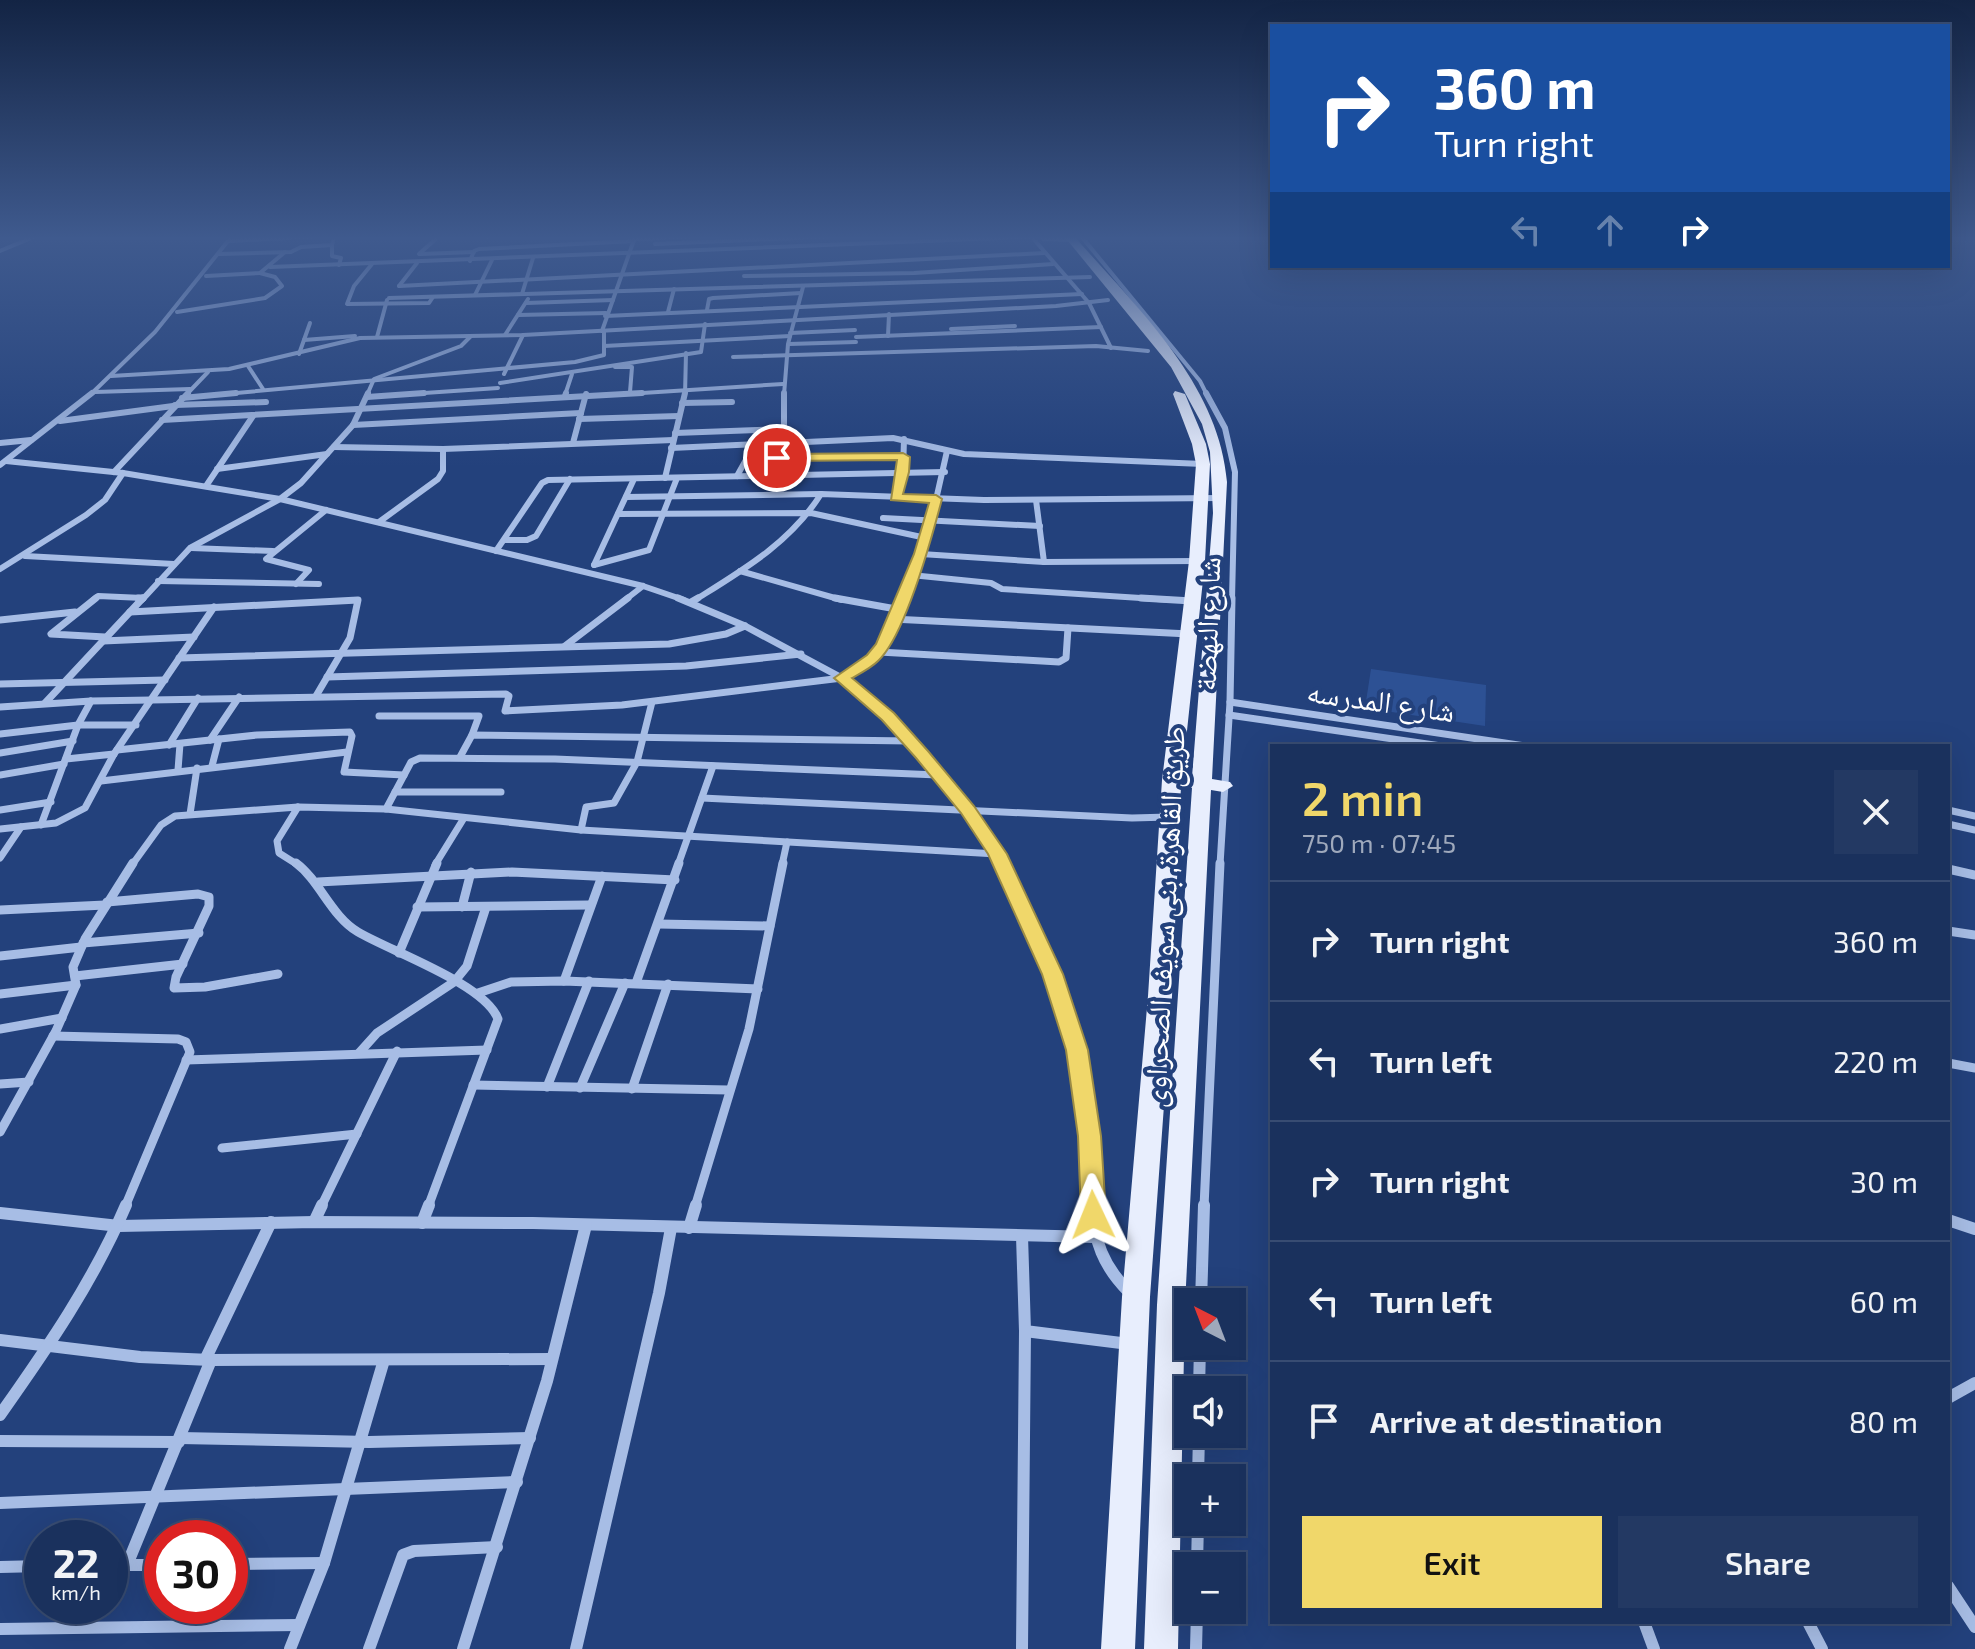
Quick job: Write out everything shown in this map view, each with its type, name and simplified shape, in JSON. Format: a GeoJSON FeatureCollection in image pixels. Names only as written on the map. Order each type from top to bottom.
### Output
{"type":"FeatureCollection","features":[{"type":"Feature","properties":{"kind":"main road","name":"طريق القاهرة, بنى سويف الصحراوى"},"geometry":{"type":"LineString","coordinates":[[1111,313],[1148,351],[1179,394],[1189,414],[1203,464],[1222,494]]}},
{"type":"Feature","properties":{"kind":"main road","name":"طريق القاهرة, بنى سويف الصحراوى"},"geometry":{"type":"LineString","coordinates":[[1126,313],[1185,381],[1213,437],[1222,494],[1215,570],[1212,785],[1171,1305],[1161,1649]]}},
{"type":"Feature","properties":{"kind":"main road","name":"طريق القاهرة, بنى سويف الصحراوى"},"geometry":{"type":"LineString","coordinates":[[1118,1649],[1136,1297],[1172,780],[1192,601],[1215,570]]}},
{"type":"Feature","properties":{"kind":"main road"},"geometry":{"type":"LineString","coordinates":[[1172,780],[1212,785]]}},
{"type":"Feature","properties":{"kind":"street"},"geometry":{"type":"LineString","coordinates":[[3,463],[94,392],[175,313]]}},
{"type":"Feature","properties":{"kind":"street"},"geometry":{"type":"LineString","coordinates":[[378,336],[384,313]]}},
{"type":"Feature","properties":{"kind":"street"},"geometry":{"type":"LineString","coordinates":[[505,335],[518,315],[648,313]]}},
{"type":"Feature","properties":{"kind":"street"},"geometry":{"type":"LineString","coordinates":[[367,397],[499,386],[660,355],[702,351],[705,313]]}},
{"type":"Feature","properties":{"kind":"street"},"geometry":{"type":"LineString","coordinates":[[784,442],[783,384],[794,313]]}},
{"type":"Feature","properties":{"kind":"street"},"geometry":{"type":"LineString","coordinates":[[304,340],[523,335],[909,313]]}},
{"type":"Feature","properties":{"kind":"street"},"geometry":{"type":"LineString","coordinates":[[946,313],[952,332]]}},
{"type":"Feature","properties":{"kind":"street"},"geometry":{"type":"LineString","coordinates":[[1012,313],[1015,329]]}},
{"type":"Feature","properties":{"kind":"street"},"geometry":{"type":"LineString","coordinates":[[1100,313],[1101,327],[1111,348]]}},
{"type":"Feature","properties":{"kind":"street"},"geometry":{"type":"LineString","coordinates":[[888,336],[889,314]]}},
{"type":"Feature","properties":{"kind":"street"},"geometry":{"type":"LineString","coordinates":[[182,398],[506,370],[600,357],[604,355],[605,315]]}},
{"type":"Feature","properties":{"kind":"street"},"geometry":{"type":"LineString","coordinates":[[855,352],[857,315]]}},
{"type":"Feature","properties":{"kind":"street"},"geometry":{"type":"LineString","coordinates":[[299,354],[310,323]]}},
{"type":"Feature","properties":{"kind":"street"},"geometry":{"type":"LineString","coordinates":[[660,355],[658,343],[662,327]]}},
{"type":"Feature","properties":{"kind":"street"},"geometry":{"type":"LineString","coordinates":[[604,346],[790,335],[888,336],[1101,327]]}},
{"type":"Feature","properties":{"kind":"street"},"geometry":{"type":"LineString","coordinates":[[495,401],[523,335]]}},
{"type":"Feature","properties":{"kind":"street"},"geometry":{"type":"LineString","coordinates":[[111,376],[208,372],[248,366],[353,339],[378,336]]}},
{"type":"Feature","properties":{"kind":"street"},"geometry":{"type":"LineString","coordinates":[[44,703],[190,548],[280,499],[328,454],[362,411],[374,379],[461,346],[471,336]]}},
{"type":"Feature","properties":{"kind":"street"},"geometry":{"type":"LineString","coordinates":[[789,344],[855,336]]}},
{"type":"Feature","properties":{"kind":"street"},"geometry":{"type":"LineString","coordinates":[[751,356],[754,338]]}},
{"type":"Feature","properties":{"kind":"street"},"geometry":{"type":"LineString","coordinates":[[733,357],[1065,346],[1148,351]]}},
{"type":"Feature","properties":{"kind":"street"},"geometry":{"type":"LineString","coordinates":[[665,478],[686,389],[686,353]]}},
{"type":"Feature","properties":{"kind":"street"},"geometry":{"type":"LineString","coordinates":[[248,366],[263,389]]}},
{"type":"Feature","properties":{"kind":"street"},"geometry":{"type":"LineString","coordinates":[[597,368],[632,366],[630,392]]}},
{"type":"Feature","properties":{"kind":"street"},"geometry":{"type":"LineString","coordinates":[[0,569],[67,529],[105,500],[119,473],[174,406],[208,372]]}},
{"type":"Feature","properties":{"kind":"street"},"geometry":{"type":"LineString","coordinates":[[565,396],[572,374]]}},
{"type":"Feature","properties":{"kind":"street"},"geometry":{"type":"LineString","coordinates":[[162,420],[362,411],[586,394],[783,384]]}},
{"type":"Feature","properties":{"kind":"street"},"geometry":{"type":"LineString","coordinates":[[94,392],[191,389]]}},
{"type":"Feature","properties":{"kind":"street"},"geometry":{"type":"LineString","coordinates":[[573,443],[586,394]]}},
{"type":"Feature","properties":{"kind":"street"},"geometry":{"type":"LineString","coordinates":[[60,421],[174,406],[266,402]]}},
{"type":"Feature","properties":{"kind":"street"},"geometry":{"type":"LineString","coordinates":[[682,403],[732,402]]}},
{"type":"Feature","properties":{"kind":"street"},"geometry":{"type":"LineString","coordinates":[[206,486],[253,416]]}},
{"type":"Feature","properties":{"kind":"street"},"geometry":{"type":"LineString","coordinates":[[353,425],[580,416],[679,416]]}},
{"type":"Feature","properties":{"kind":"street"},"geometry":{"type":"LineString","coordinates":[[673,440],[784,429]]}},
{"type":"Feature","properties":{"kind":"street"},"geometry":{"type":"LineString","coordinates":[[334,447],[443,449],[673,440],[784,442],[904,439],[947,451],[1203,464]]}},
{"type":"Feature","properties":{"kind":"street"},"geometry":{"type":"LineString","coordinates":[[895,497],[903,472],[904,439]]}},
{"type":"Feature","properties":{"kind":"street"},"geometry":{"type":"LineString","coordinates":[[0,443],[34,440]]}},
{"type":"Feature","properties":{"kind":"street"},"geometry":{"type":"LineString","coordinates":[[379,522],[438,479],[443,471],[443,449]]}},
{"type":"Feature","properties":{"kind":"street"},"geometry":{"type":"LineString","coordinates":[[0,707],[198,698],[506,694],[509,696],[506,711],[652,702],[842,678],[879,652],[921,554],[945,472],[947,451]]}},
{"type":"Feature","properties":{"kind":"street"},"geometry":{"type":"LineString","coordinates":[[217,469],[328,454]]}},
{"type":"Feature","properties":{"kind":"street"},"geometry":{"type":"LineString","coordinates":[[737,476],[747,458],[903,457]]}},
{"type":"Feature","properties":{"kind":"street"},"geometry":{"type":"LineString","coordinates":[[3,463],[119,473],[280,499],[496,551],[592,569],[691,602],[801,654],[842,678],[878,707],[910,741],[968,810],[997,854],[1052,974],[1077,1050],[1089,1136],[1094,1237],[1116,1279],[1136,1297]]}},
{"type":"Feature","properties":{"kind":"street"},"geometry":{"type":"LineString","coordinates":[[496,551],[542,483],[570,479],[945,472]]}},
{"type":"Feature","properties":{"kind":"street"},"geometry":{"type":"LineString","coordinates":[[749,495],[753,476]]}},
{"type":"Feature","properties":{"kind":"street"},"geometry":{"type":"LineString","coordinates":[[592,569],[649,550],[677,478]]}},
{"type":"Feature","properties":{"kind":"street"},"geometry":{"type":"LineString","coordinates":[[505,540],[527,540],[536,536],[570,479]]}},
{"type":"Feature","properties":{"kind":"street"},"geometry":{"type":"LineString","coordinates":[[592,569],[634,479]]}},
{"type":"Feature","properties":{"kind":"street"},"geometry":{"type":"LineString","coordinates":[[626,497],[821,494],[1036,500],[1222,494]]}},
{"type":"Feature","properties":{"kind":"street"},"geometry":{"type":"LineString","coordinates":[[691,602],[796,530],[811,513],[821,494]]}},
{"type":"Feature","properties":{"kind":"street","name":"شارع النهضة"},"geometry":{"type":"LineString","coordinates":[[1201,1288],[1211,1007],[1212,785],[1230,702],[1215,570],[1222,494]]}},
{"type":"Feature","properties":{"kind":"street"},"geometry":{"type":"LineString","coordinates":[[1036,500],[1044,562]]}},
{"type":"Feature","properties":{"kind":"street"},"geometry":{"type":"LineString","coordinates":[[296,584],[309,570],[266,559],[326,510]]}},
{"type":"Feature","properties":{"kind":"street"},"geometry":{"type":"LineString","coordinates":[[618,514],[811,513],[926,538]]}},
{"type":"Feature","properties":{"kind":"street"},"geometry":{"type":"LineString","coordinates":[[883,518],[1040,526]]}},
{"type":"Feature","properties":{"kind":"street"},"geometry":{"type":"LineString","coordinates":[[190,548],[275,551]]}},
{"type":"Feature","properties":{"kind":"street"},"geometry":{"type":"LineString","coordinates":[[921,554],[1215,570]]}},
{"type":"Feature","properties":{"kind":"street"},"geometry":{"type":"LineString","coordinates":[[24,556],[174,564]]}},
{"type":"Feature","properties":{"kind":"street"},"geometry":{"type":"LineString","coordinates":[[740,571],[857,604],[896,609]]}},
{"type":"Feature","properties":{"kind":"street"},"geometry":{"type":"LineString","coordinates":[[911,575],[991,583],[1002,589],[1192,601]]}},
{"type":"Feature","properties":{"kind":"street"},"geometry":{"type":"LineString","coordinates":[[158,581],[319,584]]}},
{"type":"Feature","properties":{"kind":"street"},"geometry":{"type":"LineString","coordinates":[[565,647],[643,586]]}},
{"type":"Feature","properties":{"kind":"street"},"geometry":{"type":"LineString","coordinates":[[143,598],[98,596],[51,634],[104,639],[194,637]]}},
{"type":"Feature","properties":{"kind":"street"},"geometry":{"type":"LineString","coordinates":[[129,612],[358,600],[350,638],[316,696]]}},
{"type":"Feature","properties":{"kind":"street"},"geometry":{"type":"LineString","coordinates":[[0,829],[41,825],[79,814],[116,752],[214,607]]}},
{"type":"Feature","properties":{"kind":"street"},"geometry":{"type":"LineString","coordinates":[[0,620],[77,612]]}},
{"type":"Feature","properties":{"kind":"street"},"geometry":{"type":"LineString","coordinates":[[892,619],[1189,634]]}},
{"type":"Feature","properties":{"kind":"street"},"geometry":{"type":"LineString","coordinates":[[179,658],[669,644],[726,634],[745,626]]}},
{"type":"Feature","properties":{"kind":"street"},"geometry":{"type":"LineString","coordinates":[[879,652],[1059,662],[1066,658],[1068,628]]}},
{"type":"Feature","properties":{"kind":"street"},"geometry":{"type":"LineString","coordinates":[[327,677],[686,666],[801,654]]}},
{"type":"Feature","properties":{"kind":"street"},"geometry":{"type":"LineString","coordinates":[[0,684],[65,680],[165,680]]}},
{"type":"Feature","properties":{"kind":"street"},"geometry":{"type":"LineString","coordinates":[[212,766],[215,740],[239,697]]}},
{"type":"Feature","properties":{"kind":"street"},"geometry":{"type":"LineString","coordinates":[[169,745],[198,698]]}},
{"type":"Feature","properties":{"kind":"street"},"geometry":{"type":"LineString","coordinates":[[41,825],[78,725],[91,701]]}},
{"type":"Feature","properties":{"kind":"street"},"geometry":{"type":"LineString","coordinates":[[581,830],[586,807],[614,803],[637,762],[652,702]]}},
{"type":"Feature","properties":{"kind":"street","name":"شارع المدرسه"},"geometry":{"type":"LineString","coordinates":[[1230,702],[1512,744]]}},
{"type":"Feature","properties":{"kind":"street","name":"شارع المدرسه"},"geometry":{"type":"LineString","coordinates":[[1229,715],[1427,744]]}},
{"type":"Feature","properties":{"kind":"street"},"geometry":{"type":"LineString","coordinates":[[379,716],[479,716],[460,757]]}},
{"type":"Feature","properties":{"kind":"street"},"geometry":{"type":"LineString","coordinates":[[0,734],[78,725],[136,725]]}},
{"type":"Feature","properties":{"kind":"street"},"geometry":{"type":"LineString","coordinates":[[0,775],[169,745],[350,732],[352,736],[344,772],[404,775]]}},
{"type":"Feature","properties":{"kind":"street"},"geometry":{"type":"LineString","coordinates":[[472,735],[910,741]]}},
{"type":"Feature","properties":{"kind":"street"},"geometry":{"type":"LineString","coordinates":[[0,753],[73,741]]}},
{"type":"Feature","properties":{"kind":"street"},"geometry":{"type":"LineString","coordinates":[[178,770],[180,744]]}},
{"type":"Feature","properties":{"kind":"street"},"geometry":{"type":"LineString","coordinates":[[101,781],[347,752]]}},
{"type":"Feature","properties":{"kind":"street"},"geometry":{"type":"LineString","coordinates":[[386,809],[416,759],[460,757],[637,762],[938,775]]}},
{"type":"Feature","properties":{"kind":"street"},"geometry":{"type":"LineString","coordinates":[[580,1088],[658,924],[713,766]]}},
{"type":"Feature","properties":{"kind":"street"},"geometry":{"type":"LineString","coordinates":[[190,814],[197,768]]}},
{"type":"Feature","properties":{"kind":"street"},"geometry":{"type":"LineString","coordinates":[[395,792],[501,792]]}},
{"type":"Feature","properties":{"kind":"street"},"geometry":{"type":"LineString","coordinates":[[702,798],[1132,818],[1171,817]]}},
{"type":"Feature","properties":{"kind":"street"},"geometry":{"type":"LineString","coordinates":[[0,810],[51,802]]}},
{"type":"Feature","properties":{"kind":"street"},"geometry":{"type":"LineString","coordinates":[[298,807],[277,841],[276,849],[301,864],[318,882],[340,918],[354,930],[478,993],[495,1011],[498,1019],[422,1223]]}},
{"type":"Feature","properties":{"kind":"street"},"geometry":{"type":"LineString","coordinates":[[0,1132],[62,1018],[76,981],[73,967],[82,945],[106,903],[161,825],[175,816],[298,807],[386,809],[581,830],[997,854]]}},
{"type":"Feature","properties":{"kind":"street"},"geometry":{"type":"LineString","coordinates":[[1950,810],[1975,816]]}},
{"type":"Feature","properties":{"kind":"street"},"geometry":{"type":"LineString","coordinates":[[399,953],[428,875],[464,818]]}},
{"type":"Feature","properties":{"kind":"street"},"geometry":{"type":"LineString","coordinates":[[1950,824],[1975,830]]}},
{"type":"Feature","properties":{"kind":"street"},"geometry":{"type":"LineString","coordinates":[[0,858],[21,827]]}},
{"type":"Feature","properties":{"kind":"street"},"geometry":{"type":"LineString","coordinates":[[689,1228],[758,989],[787,842]]}},
{"type":"Feature","properties":{"kind":"street"},"geometry":{"type":"LineString","coordinates":[[1950,869],[1975,875]]}},
{"type":"Feature","properties":{"kind":"street"},"geometry":{"type":"LineString","coordinates":[[318,882],[471,872],[675,880]]}},
{"type":"Feature","properties":{"kind":"street"},"geometry":{"type":"LineString","coordinates":[[462,907],[471,872]]}},
{"type":"Feature","properties":{"kind":"street"},"geometry":{"type":"LineString","coordinates":[[564,981],[602,876]]}},
{"type":"Feature","properties":{"kind":"street"},"geometry":{"type":"LineString","coordinates":[[0,910],[205,895],[210,900],[209,906],[174,988],[205,987],[278,974]]}},
{"type":"Feature","properties":{"kind":"street"},"geometry":{"type":"LineString","coordinates":[[417,907],[589,905]]}},
{"type":"Feature","properties":{"kind":"street"},"geometry":{"type":"LineString","coordinates":[[359,1053],[377,1033],[454,982],[467,966],[486,907]]}},
{"type":"Feature","properties":{"kind":"street"},"geometry":{"type":"LineString","coordinates":[[658,924],[770,926]]}},
{"type":"Feature","properties":{"kind":"street"},"geometry":{"type":"LineString","coordinates":[[1950,931],[1975,935]]}},
{"type":"Feature","properties":{"kind":"street"},"geometry":{"type":"LineString","coordinates":[[0,956],[199,933]]}},
{"type":"Feature","properties":{"kind":"street"},"geometry":{"type":"LineString","coordinates":[[0,994],[183,964]]}},
{"type":"Feature","properties":{"kind":"street"},"geometry":{"type":"LineString","coordinates":[[478,993],[511,982],[564,981],[758,989]]}},
{"type":"Feature","properties":{"kind":"street"},"geometry":{"type":"LineString","coordinates":[[547,1087],[589,981]]}},
{"type":"Feature","properties":{"kind":"street"},"geometry":{"type":"LineString","coordinates":[[632,1089],[668,984]]}},
{"type":"Feature","properties":{"kind":"street"},"geometry":{"type":"LineString","coordinates":[[0,1029],[62,1018]]}},
{"type":"Feature","properties":{"kind":"street"},"geometry":{"type":"LineString","coordinates":[[1,1411],[48,1347],[104,1257],[186,1060],[188,1046],[178,1039],[53,1036]]}},
{"type":"Feature","properties":{"kind":"street"},"geometry":{"type":"LineString","coordinates":[[186,1060],[487,1050]]}},
{"type":"Feature","properties":{"kind":"street"},"geometry":{"type":"LineString","coordinates":[[314,1222],[397,1051]]}},
{"type":"Feature","properties":{"kind":"street"},"geometry":{"type":"LineString","coordinates":[[1950,1063],[1975,1068]]}},
{"type":"Feature","properties":{"kind":"street"},"geometry":{"type":"LineString","coordinates":[[0,1084],[29,1082]]}},
{"type":"Feature","properties":{"kind":"street"},"geometry":{"type":"LineString","coordinates":[[473,1085],[729,1090]]}},
{"type":"Feature","properties":{"kind":"street"},"geometry":{"type":"LineString","coordinates":[[222,1148],[357,1134]]}},
{"type":"Feature","properties":{"kind":"street"},"geometry":{"type":"LineString","coordinates":[[0,1213],[119,1226],[271,1222],[422,1223],[1094,1237]]}},
{"type":"Feature","properties":{"kind":"street"},"geometry":{"type":"LineString","coordinates":[[1950,1221],[1975,1229]]}},
{"type":"Feature","properties":{"kind":"street"},"geometry":{"type":"LineString","coordinates":[[128,1563],[179,1440],[208,1360],[271,1222]]}},
{"type":"Feature","properties":{"kind":"street"},"geometry":{"type":"LineString","coordinates":[[463,1649],[530,1438],[586,1225]]}},
{"type":"Feature","properties":{"kind":"street"},"geometry":{"type":"LineString","coordinates":[[576,1649],[659,1293],[671,1228]]}},
{"type":"Feature","properties":{"kind":"street"},"geometry":{"type":"LineString","coordinates":[[1022,1236],[1025,1331],[1022,1649]]}},
{"type":"Feature","properties":{"kind":"street"},"geometry":{"type":"LineString","coordinates":[[1025,1331],[1134,1345]]}},
{"type":"Feature","properties":{"kind":"street"},"geometry":{"type":"LineString","coordinates":[[0,1340],[140,1357],[208,1360],[552,1359]]}},
{"type":"Feature","properties":{"kind":"street"},"geometry":{"type":"LineString","coordinates":[[290,1649],[324,1563],[384,1360]]}},
{"type":"Feature","properties":{"kind":"street"},"geometry":{"type":"LineString","coordinates":[[1950,1397],[1975,1383]]}},
{"type":"Feature","properties":{"kind":"street"},"geometry":{"type":"LineString","coordinates":[[0,1441],[530,1438]]}},
{"type":"Feature","properties":{"kind":"street"},"geometry":{"type":"LineString","coordinates":[[0,1503],[517,1482]]}},
{"type":"Feature","properties":{"kind":"street"},"geometry":{"type":"LineString","coordinates":[[369,1649],[403,1555],[414,1551],[497,1547]]}},
{"type":"Feature","properties":{"kind":"street"},"geometry":{"type":"LineString","coordinates":[[248,1564],[324,1563]]}},
{"type":"Feature","properties":{"kind":"street"},"geometry":{"type":"LineString","coordinates":[[0,1567],[24,1566]]}},
{"type":"Feature","properties":{"kind":"street"},"geometry":{"type":"LineString","coordinates":[[1950,1589],[1975,1627]]}},
{"type":"Feature","properties":{"kind":"street"},"geometry":{"type":"LineString","coordinates":[[1196,1649],[1197,1624]]}},
{"type":"Feature","properties":{"kind":"street"},"geometry":{"type":"LineString","coordinates":[[1645,1624],[1654,1649]]}},
{"type":"Feature","properties":{"kind":"street"},"geometry":{"type":"LineString","coordinates":[[1809,1624],[1822,1649]]}},
{"type":"Feature","properties":{"kind":"street"},"geometry":{"type":"LineString","coordinates":[[0,1629],[299,1625]]}},
{"type":"Feature","properties":{"kind":"shaded area"},"geometry":{"type":"Polygon","coordinates":[[[1371,669],[1486,685],[1485,726],[1365,708],[1371,669]]]}},
{"type":"Feature","properties":{"kind":"route"},"geometry":{"type":"LineString","coordinates":[[777,458],[903,457],[903,472],[895,497],[936,499],[921,554],[879,652],[842,678],[888,716],[922,754],[968,810],[997,854],[1052,974],[1077,1050],[1085,1089],[1093,1215]]}}]}
